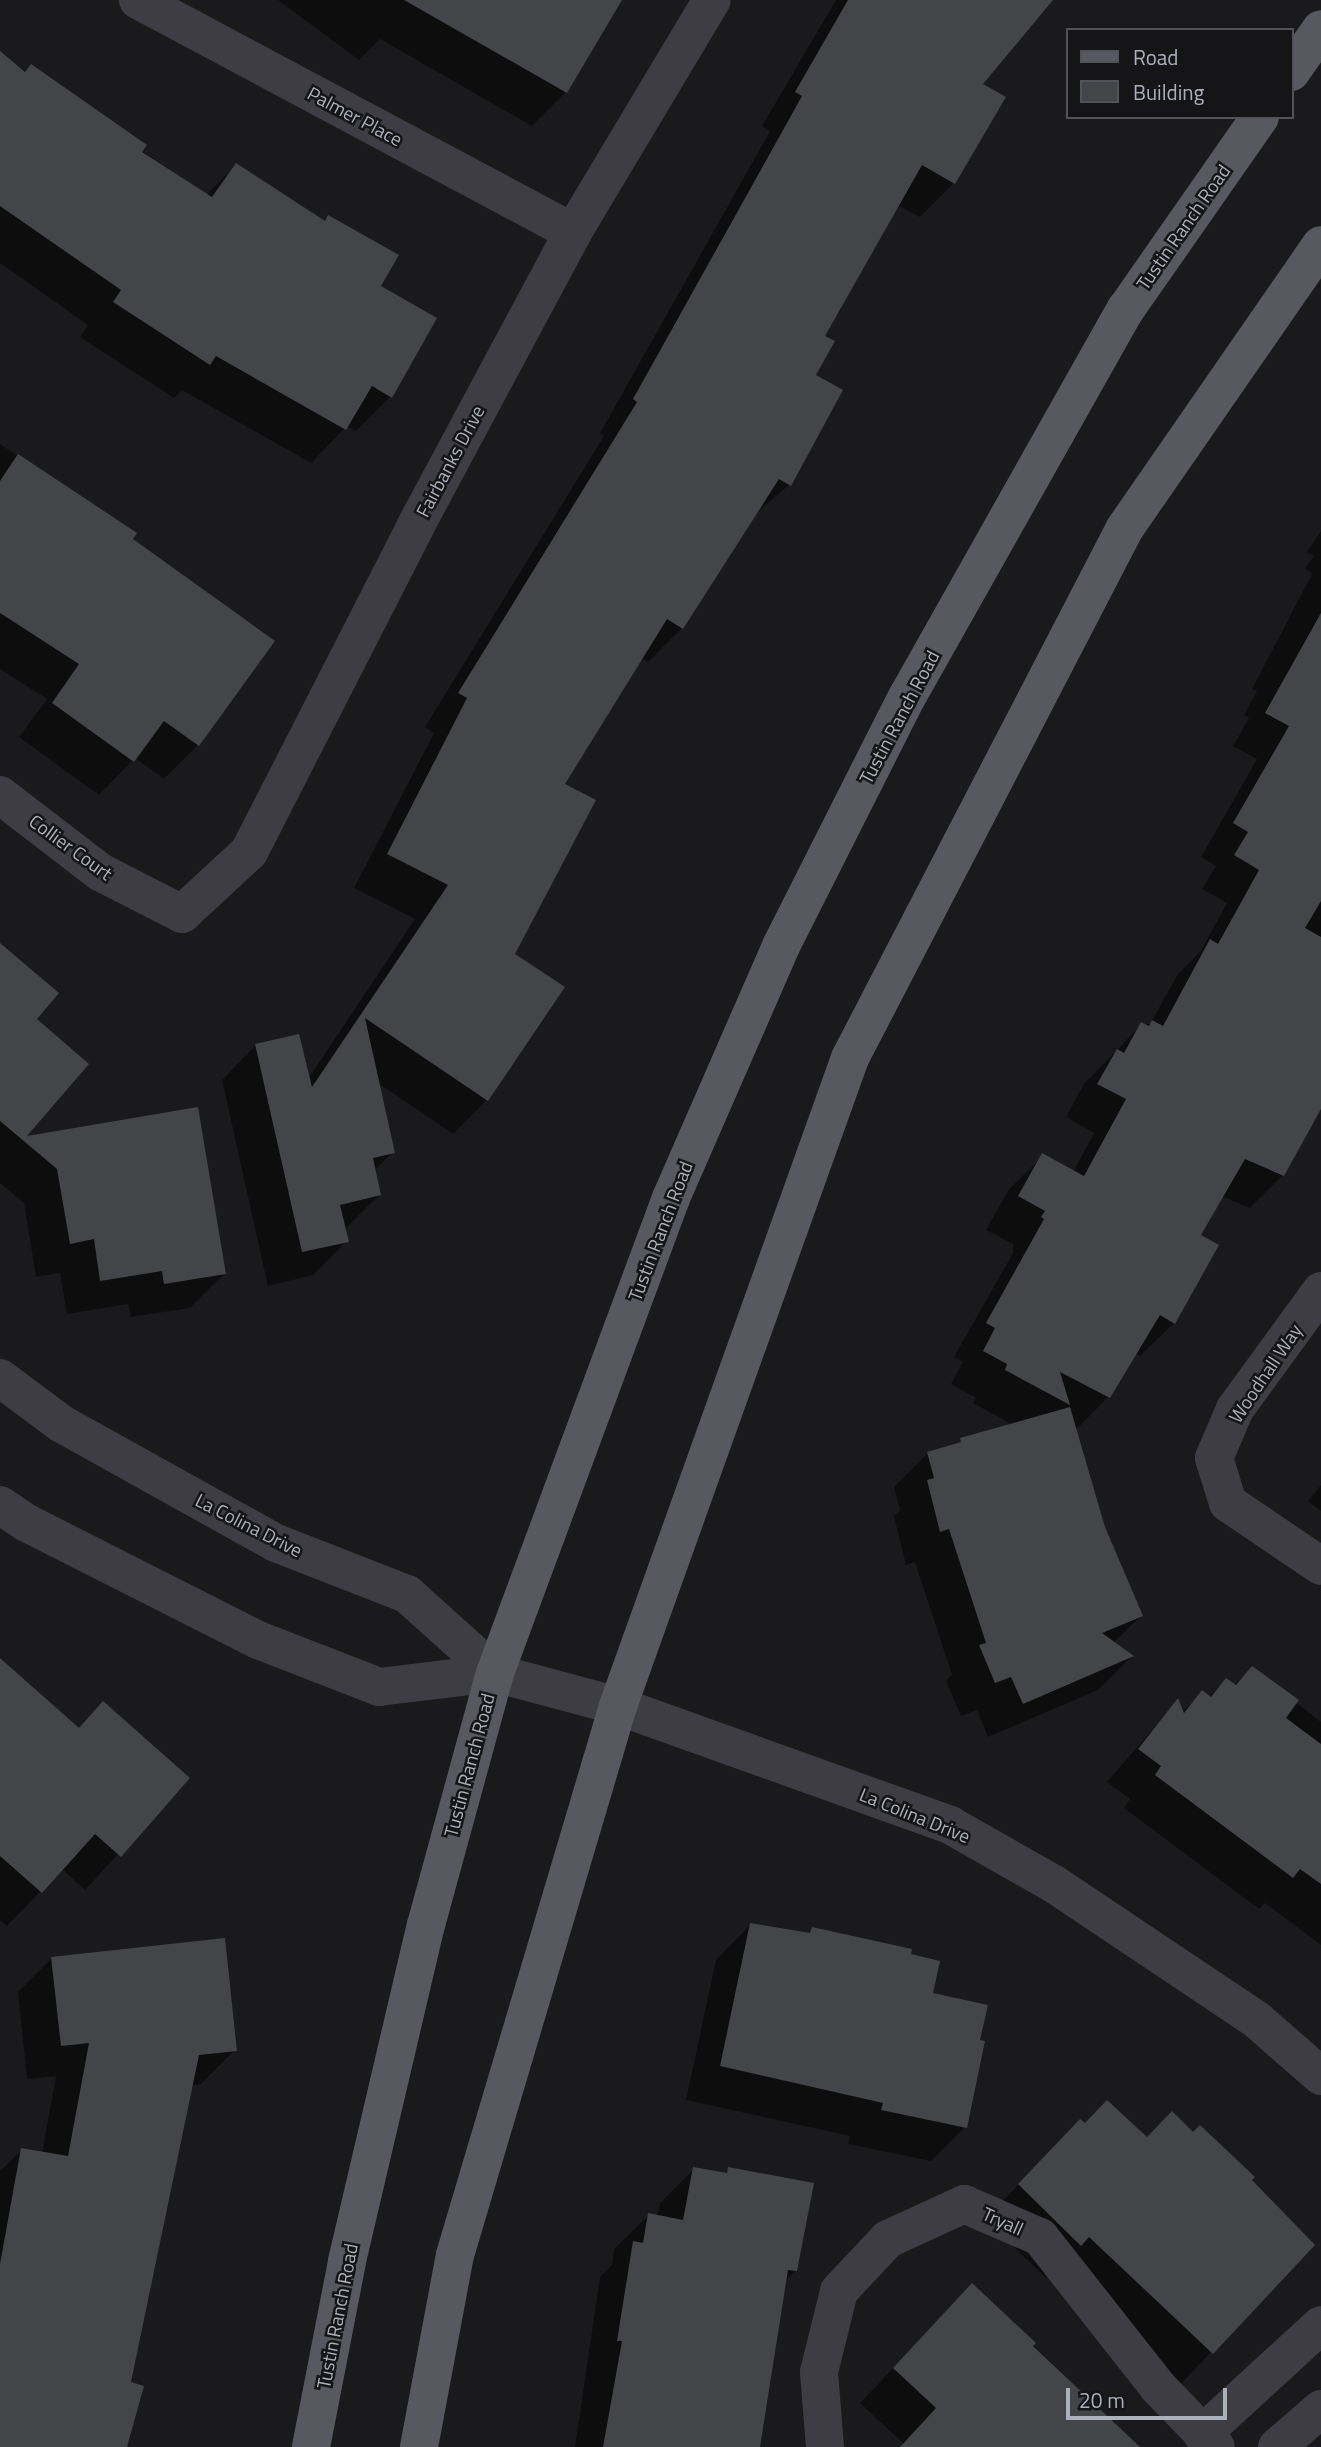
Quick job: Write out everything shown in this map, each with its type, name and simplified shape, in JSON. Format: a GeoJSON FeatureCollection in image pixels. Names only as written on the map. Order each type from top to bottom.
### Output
{"type":"FeatureCollection","features":[{"type":"Feature","properties":{"kind":"main road"},"geometry":{"type":"LineString","coordinates":[[1293,69],[1321,29]]}},
{"type":"Feature","properties":{"kind":"main road","name":"Tustin Ranch Road"},"geometry":{"type":"LineString","coordinates":[[311,2447],[347,2261],[426,1925],[495,1673],[671,1198],[781,946],[907,696],[1119,321],[1259,119]]}},
{"type":"Feature","properties":{"kind":"main road"},"geometry":{"type":"LineString","coordinates":[[419,2447],[455,2255],[618,1706],[850,1058],[1125,528],[1321,245]]}},
{"type":"Feature","properties":{"kind":"street","name":"Palmer Place"},"geometry":{"type":"LineString","coordinates":[[138,0],[573,232]]}},
{"type":"Feature","properties":{"kind":"street","name":"Fairbanks Drive"},"geometry":{"type":"LineString","coordinates":[[182,914],[249,852],[415,527],[573,232],[712,0]]}},
{"type":"Feature","properties":{"kind":"street","name":"Collier Court"},"geometry":{"type":"LineString","coordinates":[[0,795],[100,872],[182,914]]}},
{"type":"Feature","properties":{"kind":"street","name":"Woodhall Way"},"geometry":{"type":"LineString","coordinates":[[1321,1291],[1235,1409],[1214,1458],[1228,1503],[1321,1566]]}},
{"type":"Feature","properties":{"kind":"street","name":"La Colina Drive"},"geometry":{"type":"LineString","coordinates":[[0,1378],[62,1424],[276,1543],[407,1594],[495,1673]]}},
{"type":"Feature","properties":{"kind":"street","name":"La Colina Drive"},"geometry":{"type":"LineString","coordinates":[[0,1505],[27,1523],[258,1640],[379,1688],[495,1673],[618,1706],[950,1825],[1054,1884],[1234,2005],[1321,2076]]}},
{"type":"Feature","properties":{"kind":"street","name":"Tryall"},"geometry":{"type":"LineString","coordinates":[[824,2447],[818,2372],[839,2291],[888,2239],[964,2204],[1040,2237],[1158,2387],[1209,2440]]}},
{"type":"Feature","properties":{"kind":"street"},"geometry":{"type":"LineString","coordinates":[[1209,2440],[1321,2325]]}},
{"type":"Feature","properties":{"kind":"street"},"geometry":{"type":"LineString","coordinates":[[1277,2447],[1321,2409]]}},
{"type":"Feature","properties":{"kind":"building"},"geometry":{"type":"Polygon","coordinates":[[[404,0],[622,0],[567,93],[404,0]]]}},
{"type":"Feature","properties":{"kind":"building"},"geometry":{"type":"Polygon","coordinates":[[[848,0],[1053,0],[983,84],[1006,97],[955,184],[922,165],[825,336],[835,341],[816,375],[843,390],[791,486],[779,479],[683,629],[667,619],[565,784],[596,800],[515,954],[565,987],[488,1101],[365,1018],[395,1153],[373,1158],[381,1195],[340,1205],[349,1242],[302,1252],[255,1044],[299,1034],[312,1087],[448,885],[387,854],[467,698],[458,693],[637,402],[633,399],[802,96],[795,92],[848,0]]]}},
{"type":"Feature","properties":{"kind":"building"},"geometry":{"type":"Polygon","coordinates":[[[0,51],[25,72],[31,64],[147,145],[142,152],[212,197],[236,163],[325,221],[328,215],[399,255],[381,286],[437,318],[392,398],[372,386],[346,430],[216,356],[210,365],[113,302],[121,290],[0,206],[0,51]]]}},
{"type":"Feature","properties":{"kind":"building"},"geometry":{"type":"Polygon","coordinates":[[[18,454],[137,533],[133,539],[275,641],[199,746],[164,721],[134,762],[52,703],[79,664],[0,613],[0,481],[18,454]]]}},
{"type":"Feature","properties":{"kind":"building"},"geometry":{"type":"Polygon","coordinates":[[[1321,613],[1321,901],[1305,928],[1321,937],[1321,1109],[1284,1176],[1245,1159],[1201,1235],[1219,1245],[1175,1324],[1160,1315],[1110,1398],[1060,1372],[1070,1405],[1005,1370],[1007,1364],[983,1351],[995,1328],[986,1323],[1044,1219],[1041,1217],[1045,1211],[1018,1196],[1042,1153],[1084,1176],[1126,1099],[1097,1084],[1117,1049],[1124,1053],[1141,1022],[1149,1026],[1152,1020],[1163,1026],[1210,939],[1218,944],[1259,870],[1234,855],[1248,832],[1233,823],[1289,726],[1265,713],[1321,613]]]}},
{"type":"Feature","properties":{"kind":"building"},"geometry":{"type":"Polygon","coordinates":[[[0,943],[59,993],[37,1019],[89,1064],[27,1136],[198,1107],[226,1274],[164,1284],[162,1271],[100,1281],[94,1239],[70,1244],[57,1169],[0,1121],[0,943]]]}},
{"type":"Feature","properties":{"kind":"building"},"geometry":{"type":"Polygon","coordinates":[[[1070,1407],[1105,1527],[1143,1616],[1102,1633],[1134,1656],[1023,1704],[1011,1677],[995,1683],[979,1645],[986,1643],[949,1529],[940,1532],[927,1480],[934,1478],[927,1452],[961,1442],[960,1438],[1070,1407]]]}},
{"type":"Feature","properties":{"kind":"building"},"geometry":{"type":"Polygon","coordinates":[[[0,1658],[79,1728],[103,1701],[190,1778],[121,1857],[95,1834],[42,1893],[0,1856],[0,1658]]]}},
{"type":"Feature","properties":{"kind":"building"},"geometry":{"type":"Polygon","coordinates":[[[1252,1666],[1299,1700],[1286,1718],[1321,1744],[1321,1884],[1300,1869],[1293,1878],[1155,1775],[1161,1766],[1138,1749],[1178,1698],[1184,1713],[1202,1690],[1211,1697],[1226,1678],[1236,1685],[1252,1666]]]}},
{"type":"Feature","properties":{"kind":"building"},"geometry":{"type":"Polygon","coordinates":[[[750,1923],[810,1933],[812,1927],[912,1949],[911,1954],[940,1961],[933,1993],[988,2005],[980,2040],[985,2041],[967,2128],[881,2110],[883,2103],[720,2066],[750,1923]]]}},
{"type":"Feature","properties":{"kind":"building"},"geometry":{"type":"Polygon","coordinates":[[[225,1938],[237,2051],[199,2055],[131,2382],[144,2386],[127,2447],[0,2447],[0,2264],[21,2148],[68,2156],[89,2043],[61,2046],[51,1957],[225,1938]]]}},
{"type":"Feature","properties":{"kind":"building"},"geometry":{"type":"Polygon","coordinates":[[[1107,2100],[1147,2137],[1172,2111],[1193,2132],[1200,2125],[1255,2177],[1252,2180],[1315,2245],[1213,2354],[1089,2237],[1081,2246],[1018,2184],[1080,2119],[1085,2123],[1107,2100]]]}},
{"type":"Feature","properties":{"kind":"building"},"geometry":{"type":"Polygon","coordinates":[[[693,2167],[727,2173],[728,2167],[814,2183],[797,2271],[788,2270],[760,2447],[603,2447],[622,2341],[617,2341],[633,2241],[643,2243],[648,2213],[683,2220],[693,2167]]]}},
{"type":"Feature","properties":{"kind":"building"},"geometry":{"type":"Polygon","coordinates":[[[972,2283],[1036,2343],[1033,2346],[1140,2447],[900,2447],[936,2408],[893,2368],[972,2283]]]}}]}
